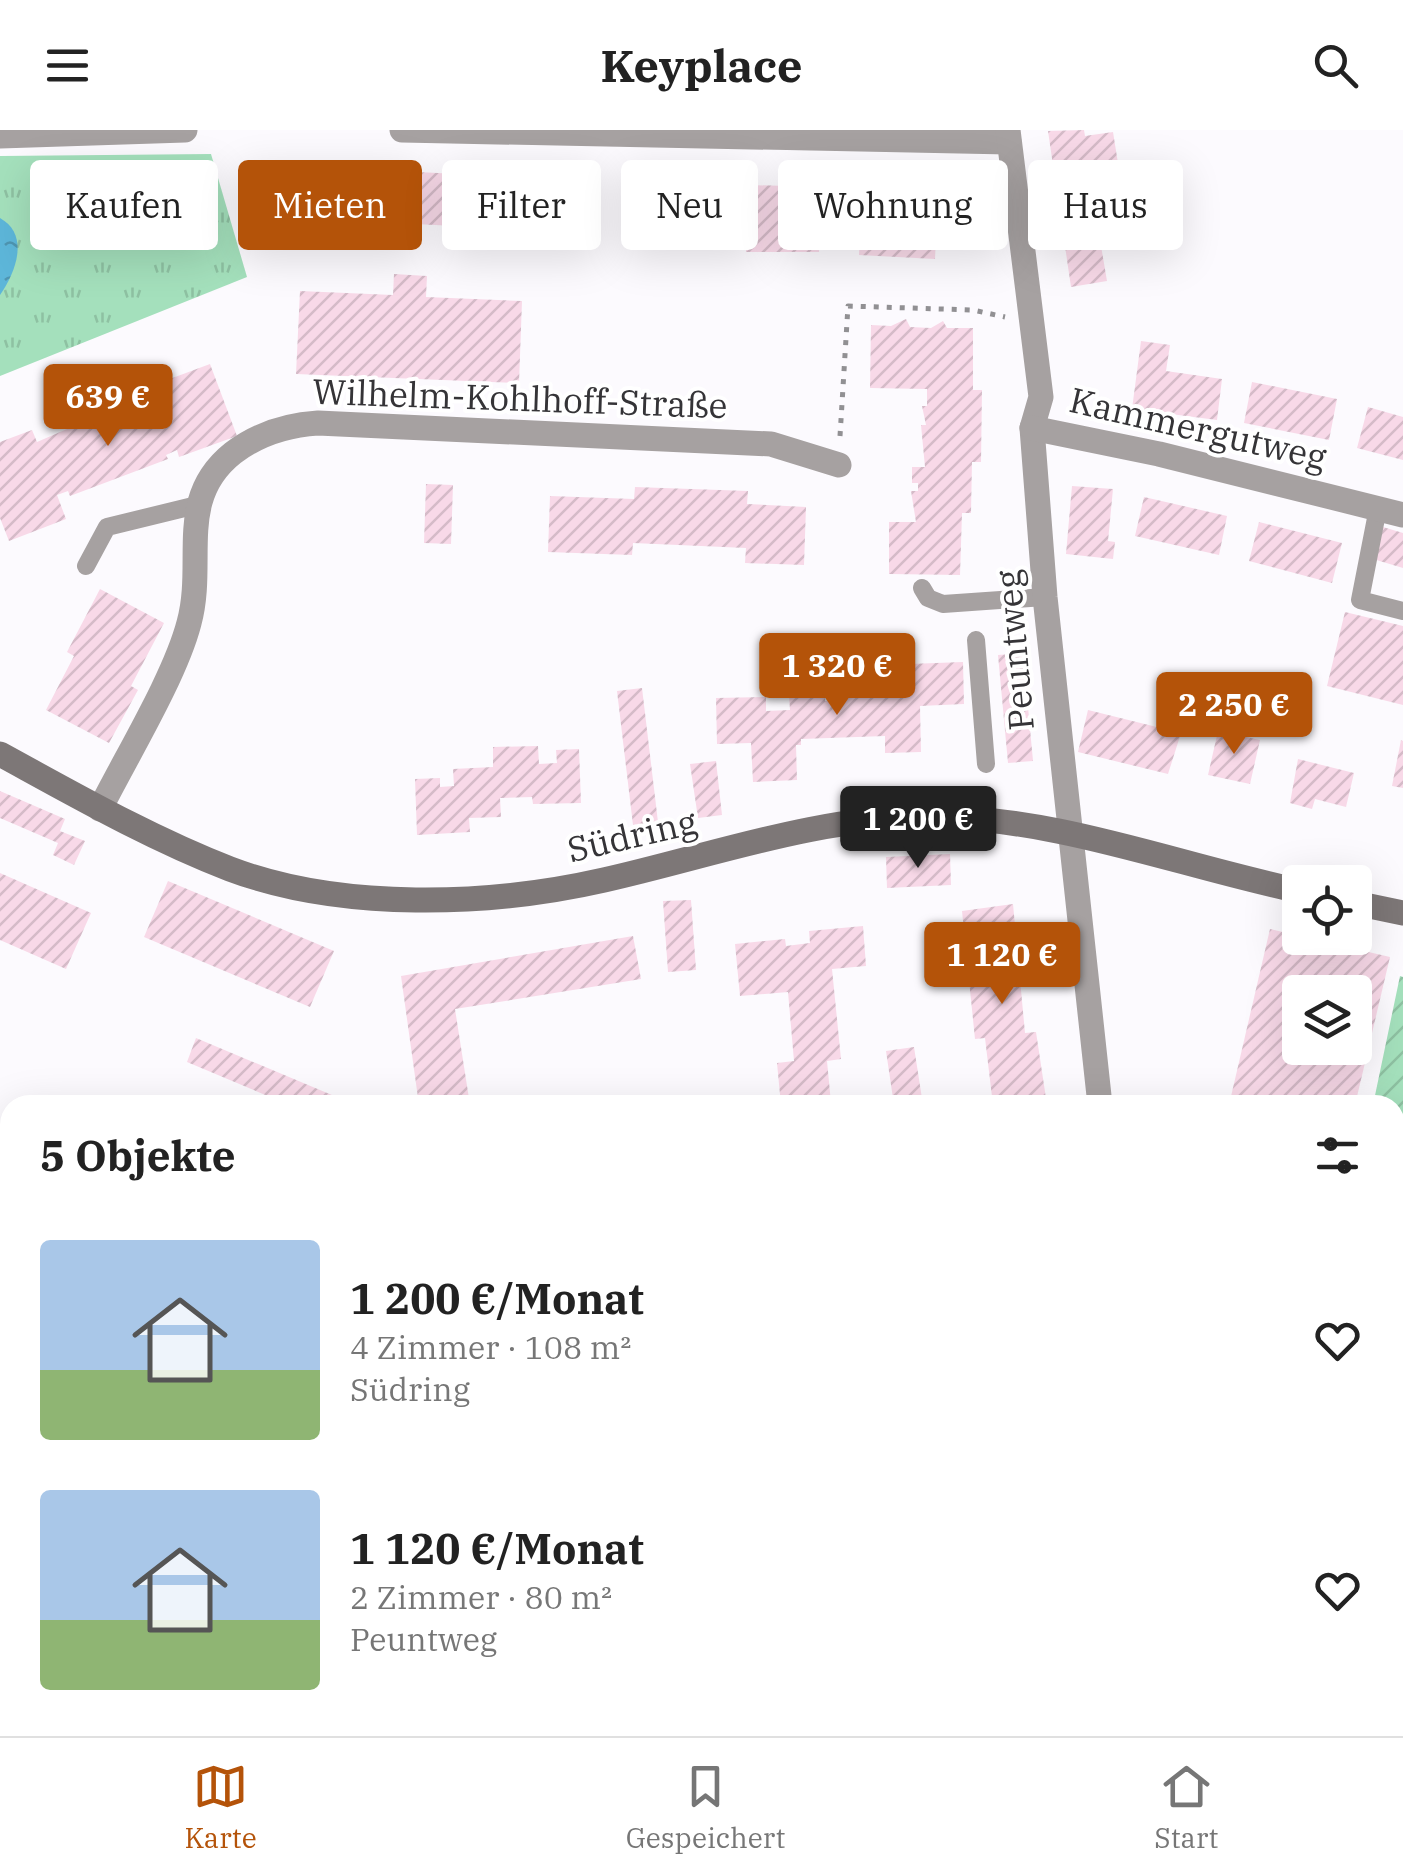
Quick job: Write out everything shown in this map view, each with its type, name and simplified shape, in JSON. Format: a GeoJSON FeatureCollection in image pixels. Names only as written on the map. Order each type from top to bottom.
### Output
{"type":"FeatureCollection","features":[{"type":"Feature","properties":{"kind":"street"},"geometry":{"type":"LineString","coordinates":[[0,136],[185,130]]}},
{"type":"Feature","properties":{"kind":"street","name":"Kammergutweg"},"geometry":{"type":"LineString","coordinates":[[402,130],[1009,136],[1041,397],[1032,428],[1403,514]]}},
{"type":"Feature","properties":{"kind":"street","name":"Wilhelm-Kohlhoff-Straße"},"geometry":{"type":"LineString","coordinates":[[100,809],[189,623],[197,505],[216,466],[246,443],[295,424],[318,423],[771,444],[838,465]]}},
{"type":"Feature","properties":{"kind":"street","name":"Peuntweg"},"geometry":{"type":"LineString","coordinates":[[1032,428],[1067,832],[1099,1095]]}},
{"type":"Feature","properties":{"kind":"street","name":"Südring"},"geometry":{"type":"LineString","coordinates":[[0,754],[100,809],[233,870],[317,890],[451,900],[530,896],[818,829],[929,817],[994,820],[1067,832],[1282,886]]}},
{"type":"Feature","properties":{"kind":"street"},"geometry":{"type":"LineString","coordinates":[[1372,907],[1403,913]]}},
{"type":"Feature","properties":{"kind":"lane"},"geometry":{"type":"LineString","coordinates":[[86,566],[108,527],[197,505]]}},
{"type":"Feature","properties":{"kind":"lane"},"geometry":{"type":"LineString","coordinates":[[1378,508],[1360,600],[1403,612]]}},
{"type":"Feature","properties":{"kind":"lane"},"geometry":{"type":"LineString","coordinates":[[922,588],[928,598],[943,604],[1045,596]]}},
{"type":"Feature","properties":{"kind":"lane"},"geometry":{"type":"LineString","coordinates":[[976,640],[986,764]]}},
{"type":"Feature","properties":{"kind":"path"},"geometry":{"type":"LineString","coordinates":[[838,465],[848,306],[973,310],[1032,323]]}},
{"type":"Feature","properties":{"kind":"green space"},"geometry":{"type":"Polygon","coordinates":[[[211,154],[213,160],[30,160],[30,250],[218,250],[218,178],[247,277],[0,376],[0,156],[211,154]]]}},
{"type":"Feature","properties":{"kind":"green space"},"geometry":{"type":"Polygon","coordinates":[[[1400,976],[1403,1095],[1375,1095],[1400,976]]]}},
{"type":"Feature","properties":{"kind":"water"},"geometry":{"type":"Polygon","coordinates":[[[0,218],[15,234],[17,254],[0,295],[0,218]]]}},
{"type":"Feature","properties":{"kind":"building"},"geometry":{"type":"Polygon","coordinates":[[[1084,130],[1085,136],[1113,132],[1117,160],[1052,160],[1048,131],[1084,130]]]}},
{"type":"Feature","properties":{"kind":"building"},"geometry":{"type":"Polygon","coordinates":[[[422,172],[442,173],[442,225],[422,224],[422,172]]]}},
{"type":"Feature","properties":{"kind":"building"},"geometry":{"type":"Polygon","coordinates":[[[758,185],[778,186],[778,250],[819,252],[746,252],[758,250],[758,185]]]}},
{"type":"Feature","properties":{"kind":"building"},"geometry":{"type":"Polygon","coordinates":[[[859,250],[935,250],[935,259],[859,255],[859,250]]]}},
{"type":"Feature","properties":{"kind":"building"},"geometry":{"type":"Polygon","coordinates":[[[1066,250],[1102,250],[1107,281],[1071,287],[1066,250]]]}},
{"type":"Feature","properties":{"kind":"building"},"geometry":{"type":"Polygon","coordinates":[[[394,274],[427,276],[426,297],[522,301],[519,383],[296,374],[300,291],[393,295],[394,274]]]}},
{"type":"Feature","properties":{"kind":"building"},"geometry":{"type":"Polygon","coordinates":[[[906,319],[910,327],[931,328],[943,321],[947,328],[973,328],[973,390],[982,390],[981,462],[972,462],[971,513],[962,513],[960,575],[889,574],[889,522],[916,522],[911,491],[918,491],[918,483],[912,483],[912,467],[925,467],[921,425],[926,425],[922,406],[927,406],[927,389],[870,388],[871,325],[891,326],[906,319]]]}},
{"type":"Feature","properties":{"kind":"building"},"geometry":{"type":"Polygon","coordinates":[[[1141,341],[1170,345],[1166,371],[1222,379],[1217,420],[1132,409],[1141,341]]]}},
{"type":"Feature","properties":{"kind":"building"},"geometry":{"type":"Polygon","coordinates":[[[210,364],[237,436],[179,457],[177,450],[166,455],[168,459],[70,496],[68,491],[57,495],[66,519],[9,541],[0,518],[0,442],[32,430],[37,442],[111,410],[112,414],[156,398],[151,386],[210,364]]]}},
{"type":"Feature","properties":{"kind":"building"},"geometry":{"type":"Polygon","coordinates":[[[1252,382],[1337,399],[1329,440],[1244,423],[1252,382]]]}},
{"type":"Feature","properties":{"kind":"building"},"geometry":{"type":"Polygon","coordinates":[[[1368,407],[1403,417],[1403,460],[1357,448],[1368,407]]]}},
{"type":"Feature","properties":{"kind":"building"},"geometry":{"type":"Polygon","coordinates":[[[426,484],[453,485],[451,544],[424,543],[426,484]]]}},
{"type":"Feature","properties":{"kind":"building"},"geometry":{"type":"Polygon","coordinates":[[[1072,486],[1113,489],[1108,541],[1115,542],[1113,559],[1066,554],[1072,486]]]}},
{"type":"Feature","properties":{"kind":"building"},"geometry":{"type":"Polygon","coordinates":[[[635,487],[748,491],[747,504],[806,507],[804,565],[745,563],[746,548],[633,543],[632,555],[548,552],[550,496],[634,499],[635,487]]]}},
{"type":"Feature","properties":{"kind":"building"},"geometry":{"type":"Polygon","coordinates":[[[1144,497],[1227,516],[1219,555],[1135,536],[1144,497]]]}},
{"type":"Feature","properties":{"kind":"building"},"geometry":{"type":"Polygon","coordinates":[[[1259,522],[1342,543],[1332,583],[1249,561],[1259,522]]]}},
{"type":"Feature","properties":{"kind":"building"},"geometry":{"type":"Polygon","coordinates":[[[1383,527],[1403,533],[1403,568],[1373,559],[1383,527]]]}},
{"type":"Feature","properties":{"kind":"building"},"geometry":{"type":"Polygon","coordinates":[[[100,589],[164,623],[131,686],[138,690],[109,743],[46,710],[74,656],[67,652],[100,589]]]}},
{"type":"Feature","properties":{"kind":"building"},"geometry":{"type":"Polygon","coordinates":[[[1345,612],[1403,626],[1403,705],[1327,686],[1345,612]]]}},
{"type":"Feature","properties":{"kind":"building"},"geometry":{"type":"Polygon","coordinates":[[[1023,653],[1033,761],[1008,763],[998,655],[1023,653]]]}},
{"type":"Feature","properties":{"kind":"building"},"geometry":{"type":"Polygon","coordinates":[[[963,662],[964,704],[920,706],[921,752],[885,753],[885,736],[801,739],[801,745],[796,745],[797,780],[753,782],[751,743],[717,744],[716,698],[766,697],[766,711],[790,710],[789,695],[825,694],[825,701],[841,701],[840,687],[910,689],[909,664],[963,662]]]}},
{"type":"Feature","properties":{"kind":"building"},"geometry":{"type":"Polygon","coordinates":[[[642,688],[658,822],[633,825],[617,691],[642,688]]]}},
{"type":"Feature","properties":{"kind":"building"},"geometry":{"type":"Polygon","coordinates":[[[1088,710],[1181,733],[1168,774],[1078,752],[1088,710]]]}},
{"type":"Feature","properties":{"kind":"building"},"geometry":{"type":"Polygon","coordinates":[[[1218,731],[1260,740],[1250,784],[1208,775],[1218,731]]]}},
{"type":"Feature","properties":{"kind":"building"},"geometry":{"type":"Polygon","coordinates":[[[1403,741],[1403,788],[1392,786],[1403,741]]]}},
{"type":"Feature","properties":{"kind":"building"},"geometry":{"type":"Polygon","coordinates":[[[538,746],[539,764],[557,763],[556,750],[579,749],[581,803],[533,804],[532,797],[500,798],[501,817],[469,818],[470,832],[417,835],[415,779],[440,778],[440,787],[454,786],[453,769],[493,767],[493,747],[538,746]]]}},
{"type":"Feature","properties":{"kind":"building"},"geometry":{"type":"Polygon","coordinates":[[[1298,759],[1354,773],[1346,807],[1315,799],[1312,809],[1290,803],[1298,759]]]}},
{"type":"Feature","properties":{"kind":"building"},"geometry":{"type":"Polygon","coordinates":[[[716,761],[722,815],[698,818],[690,764],[716,761]]]}},
{"type":"Feature","properties":{"kind":"building"},"geometry":{"type":"Polygon","coordinates":[[[0,791],[65,819],[60,831],[85,841],[74,865],[53,855],[58,843],[0,818],[0,791]]]}},
{"type":"Feature","properties":{"kind":"building"},"geometry":{"type":"Polygon","coordinates":[[[950,854],[951,885],[887,888],[886,857],[950,854]]]}},
{"type":"Feature","properties":{"kind":"building"},"geometry":{"type":"Polygon","coordinates":[[[0,873],[91,913],[66,969],[0,940],[0,873]]]}},
{"type":"Feature","properties":{"kind":"building"},"geometry":{"type":"Polygon","coordinates":[[[168,881],[334,951],[310,1007],[144,937],[168,881]]]}},
{"type":"Feature","properties":{"kind":"building"},"geometry":{"type":"Polygon","coordinates":[[[691,900],[696,970],[668,972],[663,901],[691,900]]]}},
{"type":"Feature","properties":{"kind":"building"},"geometry":{"type":"Polygon","coordinates":[[[1013,904],[1025,1033],[1036,1032],[1045,1095],[992,1095],[985,1038],[975,1039],[962,911],[1013,904]]]}},
{"type":"Feature","properties":{"kind":"building"},"geometry":{"type":"Polygon","coordinates":[[[863,926],[866,966],[832,969],[841,1059],[827,1061],[830,1095],[780,1095],[777,1063],[794,1061],[788,992],[740,996],[735,944],[785,939],[786,946],[810,943],[809,931],[863,926]]]}},
{"type":"Feature","properties":{"kind":"building"},"geometry":{"type":"Polygon","coordinates":[[[1270,929],[1282,932],[1282,955],[1372,953],[1390,957],[1372,1033],[1372,975],[1282,975],[1282,1065],[1364,1065],[1357,1095],[1231,1095],[1270,929]]]}},
{"type":"Feature","properties":{"kind":"building"},"geometry":{"type":"Polygon","coordinates":[[[633,936],[641,979],[455,1009],[468,1095],[418,1095],[401,976],[633,936]]]}},
{"type":"Feature","properties":{"kind":"building"},"geometry":{"type":"Polygon","coordinates":[[[196,1038],[332,1095],[265,1095],[187,1062],[196,1038]]]}},
{"type":"Feature","properties":{"kind":"building"},"geometry":{"type":"Polygon","coordinates":[[[914,1047],[921,1095],[893,1095],[886,1051],[914,1047]]]}}]}
